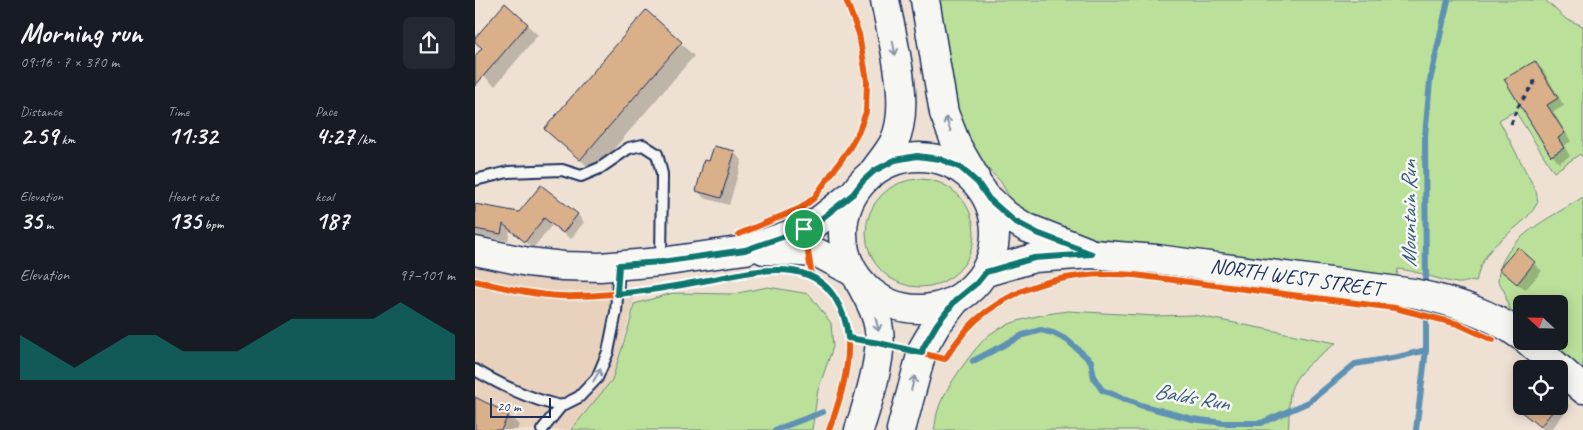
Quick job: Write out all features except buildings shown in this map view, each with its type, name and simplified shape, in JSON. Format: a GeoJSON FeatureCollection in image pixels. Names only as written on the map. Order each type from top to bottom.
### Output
{"type":"FeatureCollection","features":[{"type":"Feature","properties":{"kind":"street"},"geometry":{"type":"LineString","coordinates":[[745,250],[800,231],[816,223],[853,194],[874,171],[894,142],[902,114],[901,94],[885,0]]}},
{"type":"Feature","properties":{"kind":"street"},"geometry":{"type":"LineString","coordinates":[[901,430],[923,348],[937,324],[955,301],[977,283],[986,272],[995,248],[996,223],[983,191],[957,146],[944,113],[925,0]]}},
{"type":"Feature","properties":{"kind":"street"},"geometry":{"type":"LineString","coordinates":[[874,171],[895,160],[917,156],[940,159],[961,168],[983,191]]}},
{"type":"Feature","properties":{"kind":"street","name":"NORTH WEST STREET"},"geometry":{"type":"LineString","coordinates":[[983,191],[1006,215],[1025,227],[1092,254]]}},
{"type":"Feature","properties":{"kind":"street"},"geometry":{"type":"LineString","coordinates":[[853,194],[843,225],[843,241],[847,257],[869,300],[879,330],[877,362],[872,390],[859,430]]}},
{"type":"Feature","properties":{"kind":"street"},"geometry":{"type":"LineString","coordinates":[[475,251],[528,262],[563,266],[600,267],[661,262],[745,250],[802,251],[818,253],[856,276],[873,294],[892,305],[913,310],[935,308],[955,301]]}},
{"type":"Feature","properties":{"kind":"street","name":"NORTH WEST STREET"},"geometry":{"type":"LineString","coordinates":[[986,272],[1034,258],[1092,254],[1157,259],[1395,290],[1448,301],[1483,314],[1513,331]]}},
{"type":"Feature","properties":{"kind":"street"},"geometry":{"type":"LineString","coordinates":[[1538,350],[1583,389]]}},
{"type":"Feature","properties":{"kind":"lane"},"geometry":{"type":"LineString","coordinates":[[475,180],[509,172],[562,170],[581,176],[601,168],[629,148],[643,146],[657,154],[662,174],[661,262]]}},
{"type":"Feature","properties":{"kind":"lane"},"geometry":{"type":"LineString","coordinates":[[542,430],[561,406],[579,397],[597,378],[608,352],[616,312],[619,265]]}},
{"type":"Feature","properties":{"kind":"lane"},"geometry":{"type":"LineString","coordinates":[[475,370],[511,390],[541,402],[561,406]]}},
{"type":"Feature","properties":{"kind":"path"},"geometry":{"type":"LineString","coordinates":[[1511,124],[1517,108],[1534,83],[1533,80]]}},
{"type":"Feature","properties":{"kind":"shaded area"},"geometry":{"type":"Polygon","coordinates":[[[475,236],[636,292],[612,380],[571,430],[475,430],[475,236]]]}},
{"type":"Feature","properties":{"kind":"green space"},"geometry":{"type":"Polygon","coordinates":[[[934,0],[1545,0],[1566,19],[1583,26],[1583,158],[1580,154],[1554,172],[1515,111],[1499,120],[1536,191],[1538,202],[1533,211],[1487,254],[1480,267],[1476,282],[1457,283],[1398,269],[1397,276],[1074,236],[1058,232],[1014,206],[1001,182],[981,162],[971,146],[954,107],[934,0]]]}},
{"type":"Feature","properties":{"kind":"green space"},"geometry":{"type":"Polygon","coordinates":[[[920,179],[941,183],[958,195],[970,212],[974,233],[970,254],[958,271],[941,283],[920,287],[899,283],[882,271],[870,254],[866,233],[870,212],[882,195],[899,183],[920,179]]]}},
{"type":"Feature","properties":{"kind":"green space"},"geometry":{"type":"Polygon","coordinates":[[[1583,197],[1583,375],[1557,350],[1568,350],[1568,295],[1513,295],[1513,312],[1508,306],[1505,292],[1498,282],[1501,267],[1507,253],[1517,241],[1583,197]]]}},
{"type":"Feature","properties":{"kind":"green space"},"geometry":{"type":"Polygon","coordinates":[[[768,287],[809,294],[831,323],[833,347],[818,390],[812,430],[571,430],[612,380],[634,304],[673,293],[733,294],[768,287]]]}},
{"type":"Feature","properties":{"kind":"green space"},"geometry":{"type":"Polygon","coordinates":[[[1068,311],[1156,316],[1194,315],[1336,343],[1308,365],[1296,378],[1290,394],[1288,430],[934,430],[938,410],[947,390],[969,357],[990,334],[1017,321],[1068,311]]]}},
{"type":"Feature","properties":{"kind":"waterway","name":"Mountain Run"},"geometry":{"type":"LineString","coordinates":[[1426,289],[1425,136],[1430,81],[1448,0]]}},
{"type":"Feature","properties":{"kind":"waterway","name":"Mountain Run"},"geometry":{"type":"LineString","coordinates":[[1416,430],[1426,350],[1426,302]]}},
{"type":"Feature","properties":{"kind":"waterway","name":"Balds Run"},"geometry":{"type":"LineString","coordinates":[[973,361],[1023,335],[1041,330],[1053,333],[1067,340],[1091,361],[1094,378],[1102,390],[1140,405],[1192,419],[1224,423],[1261,423],[1309,402],[1355,364],[1426,350]]}},
{"type":"Feature","properties":{"kind":"waterway","name":"Balds Run"},"geometry":{"type":"LineString","coordinates":[[775,430],[823,412]]}},
{"type":"Feature","properties":{"kind":"cycle path"},"geometry":{"type":"LineString","coordinates":[[739,234],[801,208],[814,198],[849,149],[859,131],[866,112],[867,81],[859,34],[846,0]]}},
{"type":"Feature","properties":{"kind":"cycle path"},"geometry":{"type":"LineString","coordinates":[[801,208],[812,277]]}},
{"type":"Feature","properties":{"kind":"cycle path"},"geometry":{"type":"LineString","coordinates":[[475,281],[539,294],[582,296],[657,290],[772,270],[784,270],[808,275],[824,285],[839,304],[845,321],[848,339],[845,377],[829,430]]}},
{"type":"Feature","properties":{"kind":"cycle path"},"geometry":{"type":"LineString","coordinates":[[848,338],[879,343],[945,359],[959,338],[976,320],[1011,296],[1050,281],[1071,277],[1113,274],[1134,275],[1395,308],[1458,324],[1493,340]]}},
{"type":"Feature","properties":{"kind":"route"},"geometry":{"type":"LineString","coordinates":[[917,156],[940,159],[961,168],[978,183],[989,199],[1014,221],[1037,233],[1092,254],[1034,258],[986,272],[967,293],[955,301],[937,324],[922,353],[848,338],[843,312],[833,294],[818,281],[794,271],[764,271],[646,291],[617,294],[619,265],[661,262],[745,250],[804,229],[816,223],[853,194],[874,171],[895,160],[917,156]]}}]}
